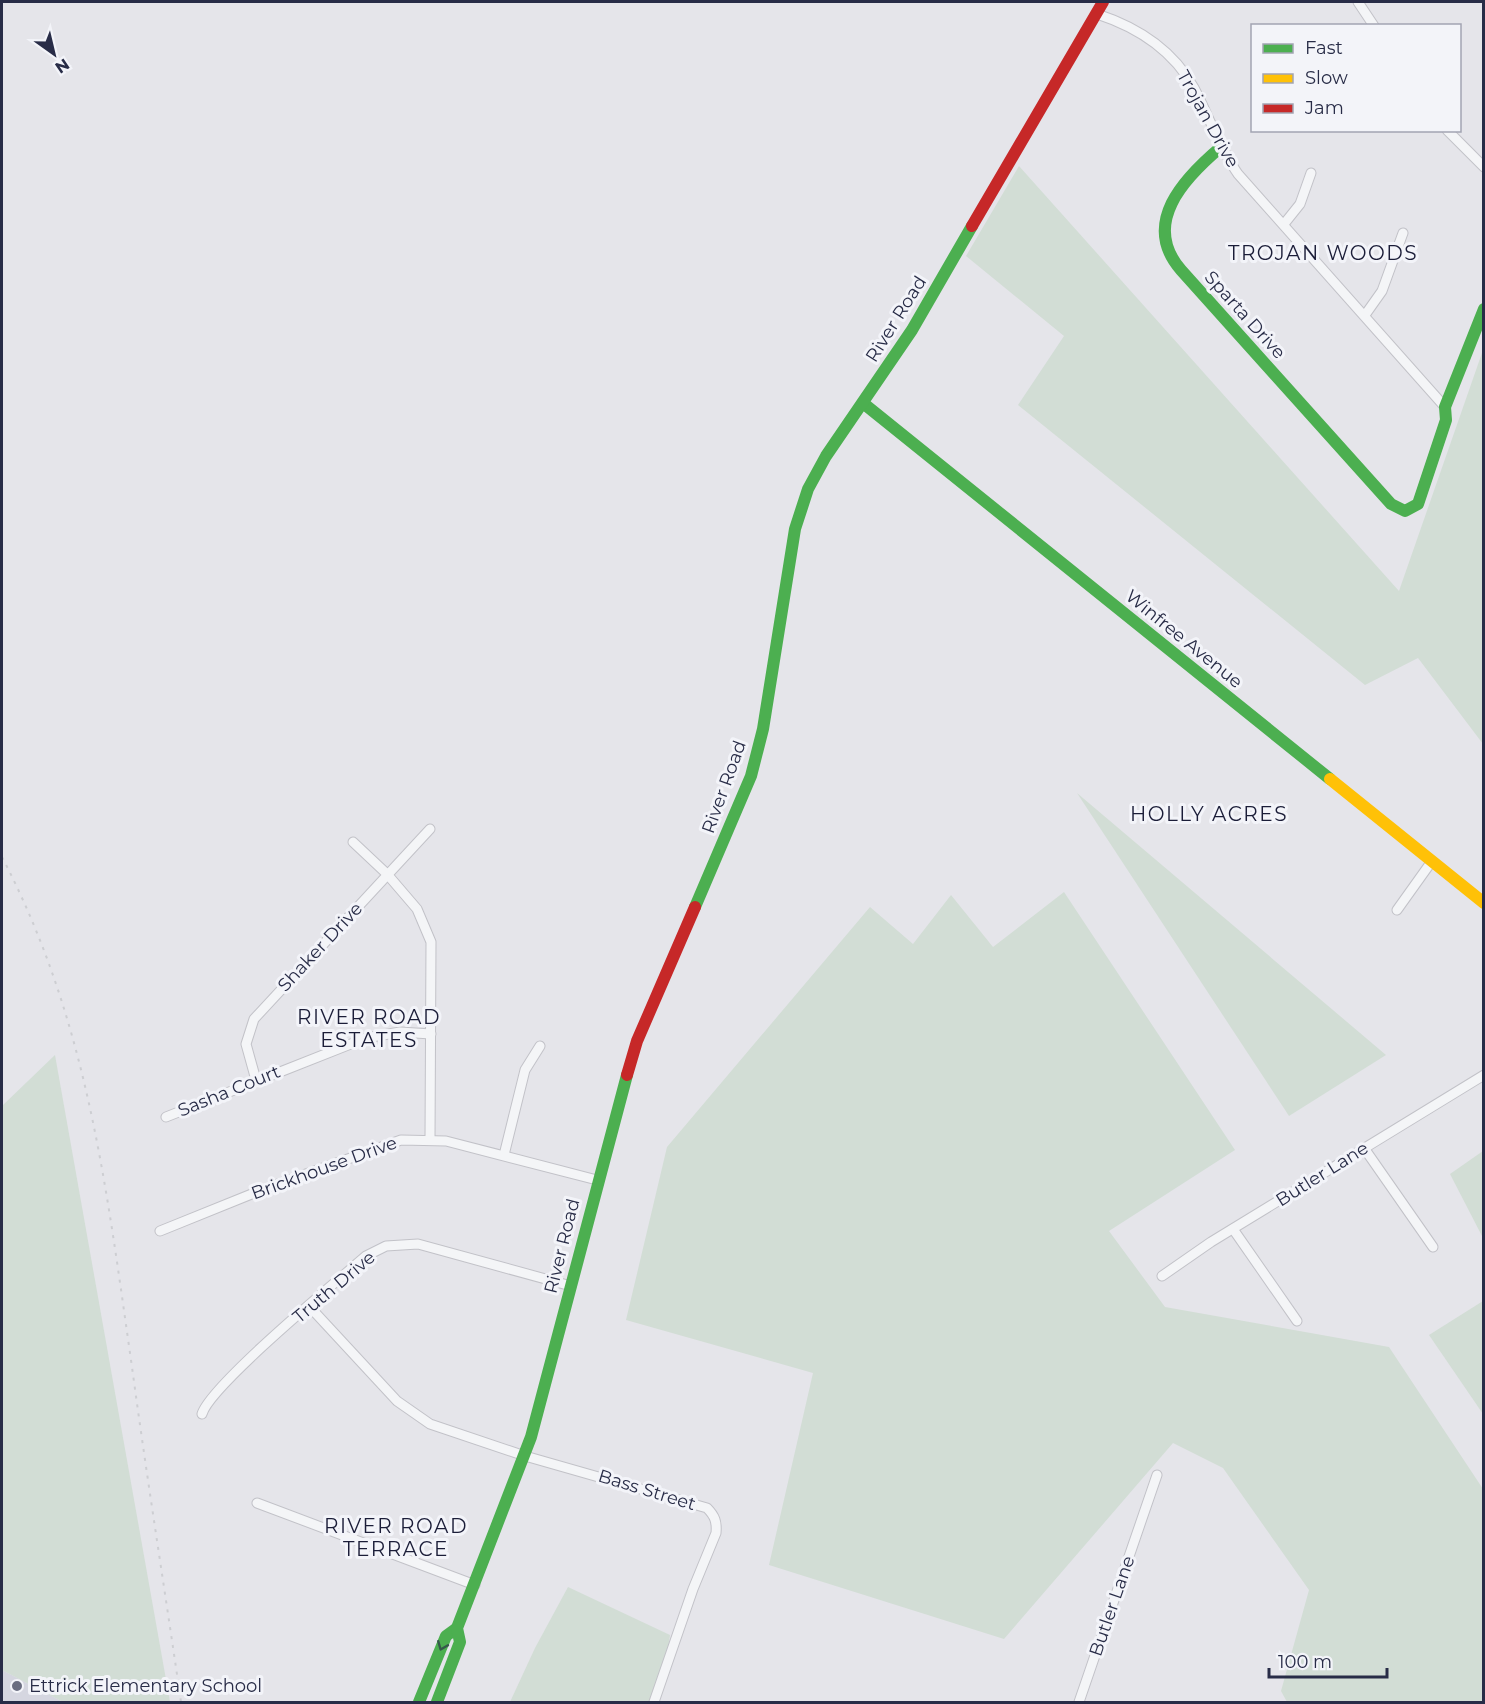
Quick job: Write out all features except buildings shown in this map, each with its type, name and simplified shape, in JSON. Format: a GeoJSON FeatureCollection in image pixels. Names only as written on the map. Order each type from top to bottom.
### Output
{"type":"FeatureCollection","features":[{"type":"Feature","properties":{"kind":"main road","name":"River Road"},"geometry":{"type":"LineString","coordinates":[[437,1702],[460,1642],[458,1628],[525,1456],[627,1072],[652,1002],[751,776],[763,729],[787,570],[801,509],[826,456],[912,330],[1103,2]]}},
{"type":"Feature","properties":{"kind":"main road","name":"Sparta Drive"},"geometry":{"type":"LineString","coordinates":[[1221,147],[1196,170],[1167,215],[1163,234],[1167,252],[1185,275],[1382,494],[1400,510],[1410,510],[1418,504],[1446,420],[1445,407]]}},
{"type":"Feature","properties":{"kind":"main road"},"geometry":{"type":"LineString","coordinates":[[1445,407],[1484,309]]}},
{"type":"Feature","properties":{"kind":"main road","name":"Winfree Avenue"},"geometry":{"type":"LineString","coordinates":[[863,403],[1484,903]]}},
{"type":"Feature","properties":{"kind":"main road","name":"River Road"},"geometry":{"type":"LineString","coordinates":[[419,1702],[446,1636],[458,1628]]}},
{"type":"Feature","properties":{"kind":"street"},"geometry":{"type":"LineString","coordinates":[[1358,2],[1373,24]]}},
{"type":"Feature","properties":{"kind":"street","name":"Trojan Drive"},"geometry":{"type":"LineString","coordinates":[[1097,14],[1142,34],[1178,63],[1195,89],[1221,147],[1238,174],[1445,407]]}},
{"type":"Feature","properties":{"kind":"street"},"geometry":{"type":"LineString","coordinates":[[1449,132],[1484,167]]}},
{"type":"Feature","properties":{"kind":"street"},"geometry":{"type":"LineString","coordinates":[[1284,225],[1300,204],[1311,173]]}},
{"type":"Feature","properties":{"kind":"street"},"geometry":{"type":"LineString","coordinates":[[1365,315],[1382,291],[1403,233]]}},
{"type":"Feature","properties":{"kind":"street","name":"Shaker Drive"},"geometry":{"type":"LineString","coordinates":[[256,1080],[246,1044],[254,1018],[430,829]]}},
{"type":"Feature","properties":{"kind":"street"},"geometry":{"type":"LineString","coordinates":[[353,842],[387,874],[417,909],[431,942],[430,1138]]}},
{"type":"Feature","properties":{"kind":"street"},"geometry":{"type":"LineString","coordinates":[[1397,910],[1432,861]]}},
{"type":"Feature","properties":{"kind":"street","name":"Sasha Court"},"geometry":{"type":"LineString","coordinates":[[166,1117],[366,1038],[400,1032],[431,1034]]}},
{"type":"Feature","properties":{"kind":"street"},"geometry":{"type":"LineString","coordinates":[[504,1155],[525,1070],[540,1046]]}},
{"type":"Feature","properties":{"kind":"street","name":"Butler Lane"},"geometry":{"type":"LineString","coordinates":[[1162,1276],[1233,1229],[1484,1075]]}},
{"type":"Feature","properties":{"kind":"street","name":"Brickhouse Drive"},"geometry":{"type":"LineString","coordinates":[[160,1232],[387,1143],[430,1138],[597,1180]]}},
{"type":"Feature","properties":{"kind":"street"},"geometry":{"type":"LineString","coordinates":[[1364,1148],[1433,1247]]}},
{"type":"Feature","properties":{"kind":"street"},"geometry":{"type":"LineString","coordinates":[[1233,1229],[1297,1321]]}},
{"type":"Feature","properties":{"kind":"street","name":"Truth Drive"},"geometry":{"type":"LineString","coordinates":[[202,1414],[208,1400],[231,1377],[366,1256],[397,1244],[418,1244],[450,1251],[571,1286]]}},
{"type":"Feature","properties":{"kind":"street","name":"Bass Street"},"geometry":{"type":"LineString","coordinates":[[309,1306],[398,1401],[417,1416],[441,1429],[525,1456],[707,1508],[715,1518],[716,1533],[693,1589],[654,1702]]}},
{"type":"Feature","properties":{"kind":"street","name":"Butler Lane"},"geometry":{"type":"LineString","coordinates":[[1079,1702],[1157,1475]]}},
{"type":"Feature","properties":{"kind":"street"},"geometry":{"type":"LineString","coordinates":[[256,1503],[475,1585]]}},
{"type":"Feature","properties":{"kind":"shaded area"},"geometry":{"type":"Polygon","coordinates":[[[1019,166],[1399,591],[1483,350],[1483,744],[1418,658],[1365,685],[1018,405],[1064,336],[966,256],[1019,166]]]}},
{"type":"Feature","properties":{"kind":"shaded area"},"geometry":{"type":"Polygon","coordinates":[[[1077,793],[1386,1055],[1289,1116],[1077,793]]]}},
{"type":"Feature","properties":{"kind":"shaded area"},"geometry":{"type":"Polygon","coordinates":[[[1064,892],[1235,1150],[1109,1231],[1165,1307],[1389,1347],[1483,1489],[1483,1702],[1287,1702],[1281,1691],[1309,1590],[1223,1468],[1173,1443],[1004,1639],[769,1565],[813,1373],[626,1320],[667,1147],[870,907],[913,944],[951,895],[993,947],[1064,892]]]}},
{"type":"Feature","properties":{"kind":"shaded area"},"geometry":{"type":"Polygon","coordinates":[[[55,1055],[170,1702],[63,1702],[2,1670],[2,1106],[55,1055]]]}},
{"type":"Feature","properties":{"kind":"shaded area"},"geometry":{"type":"Polygon","coordinates":[[[1483,1151],[1483,1238],[1450,1174],[1483,1151]]]}},
{"type":"Feature","properties":{"kind":"shaded area"},"geometry":{"type":"Polygon","coordinates":[[[1483,1301],[1483,1414],[1429,1335],[1483,1301]]]}},
{"type":"Feature","properties":{"kind":"shaded area"},"geometry":{"type":"Polygon","coordinates":[[[568,1587],[670,1635],[662,1692],[656,1702],[510,1702],[535,1648],[568,1587]]]}},
{"type":"Feature","properties":{"kind":"shaded area","name":"Ettrick Elementary School"},"geometry":{"type":"Polygon","coordinates":[[[2,1670],[63,1702],[2,1702],[2,1670]]]}},
{"type":"Feature","properties":{"kind":"railway"},"geometry":{"type":"LineString","coordinates":[[2,857],[31,919],[55,981],[90,1106],[113,1234],[181,1702]]}},
{"type":"Feature","properties":{"kind":"traffic: fast"},"geometry":{"type":"LineString","coordinates":[[1221,147],[1193,173],[1172,203],[1166,219],[1165,236],[1170,253],[1181,270],[1391,504],[1405,511],[1418,504],[1446,420],[1445,407],[1484,309]]}},
{"type":"Feature","properties":{"kind":"traffic: fast"},"geometry":{"type":"LineString","coordinates":[[695,907],[751,776],[763,729],[795,529],[808,489],[826,456],[912,330],[972,226]]}},
{"type":"Feature","properties":{"kind":"traffic: fast"},"geometry":{"type":"LineString","coordinates":[[863,403],[1330,779]]}},
{"type":"Feature","properties":{"kind":"traffic: fast"},"geometry":{"type":"LineString","coordinates":[[437,1702],[460,1642],[457,1628],[531,1437],[627,1075]]}},
{"type":"Feature","properties":{"kind":"traffic: fast"},"geometry":{"type":"LineString","coordinates":[[419,1702],[446,1636],[457,1628]]}},
{"type":"Feature","properties":{"kind":"traffic: slow"},"geometry":{"type":"LineString","coordinates":[[1330,779],[1484,903]]}},
{"type":"Feature","properties":{"kind":"traffic: jam"},"geometry":{"type":"LineString","coordinates":[[972,226],[1103,2]]}},
{"type":"Feature","properties":{"kind":"traffic: jam"},"geometry":{"type":"LineString","coordinates":[[627,1075],[637,1041],[695,907]]}},
{"type":"Feature","properties":{"kind":"place","name":"Ettrick Elementary School"},"geometry":{"type":"Point","coordinates":[17,1686]}},
{"type":"Feature","properties":{"kind":"district","name":"TROJAN WOODS"},"geometry":{"type":"Point","coordinates":[1323,253]}},
{"type":"Feature","properties":{"kind":"district","name":"HOLLY ACRES"},"geometry":{"type":"Point","coordinates":[1209,814]}},
{"type":"Feature","properties":{"kind":"district","name":"RIVER ROAD ESTATES"},"geometry":{"type":"Point","coordinates":[369,1028]}},
{"type":"Feature","properties":{"kind":"district","name":"RIVER ROAD TERRACE"},"geometry":{"type":"Point","coordinates":[396,1538]}}]}
